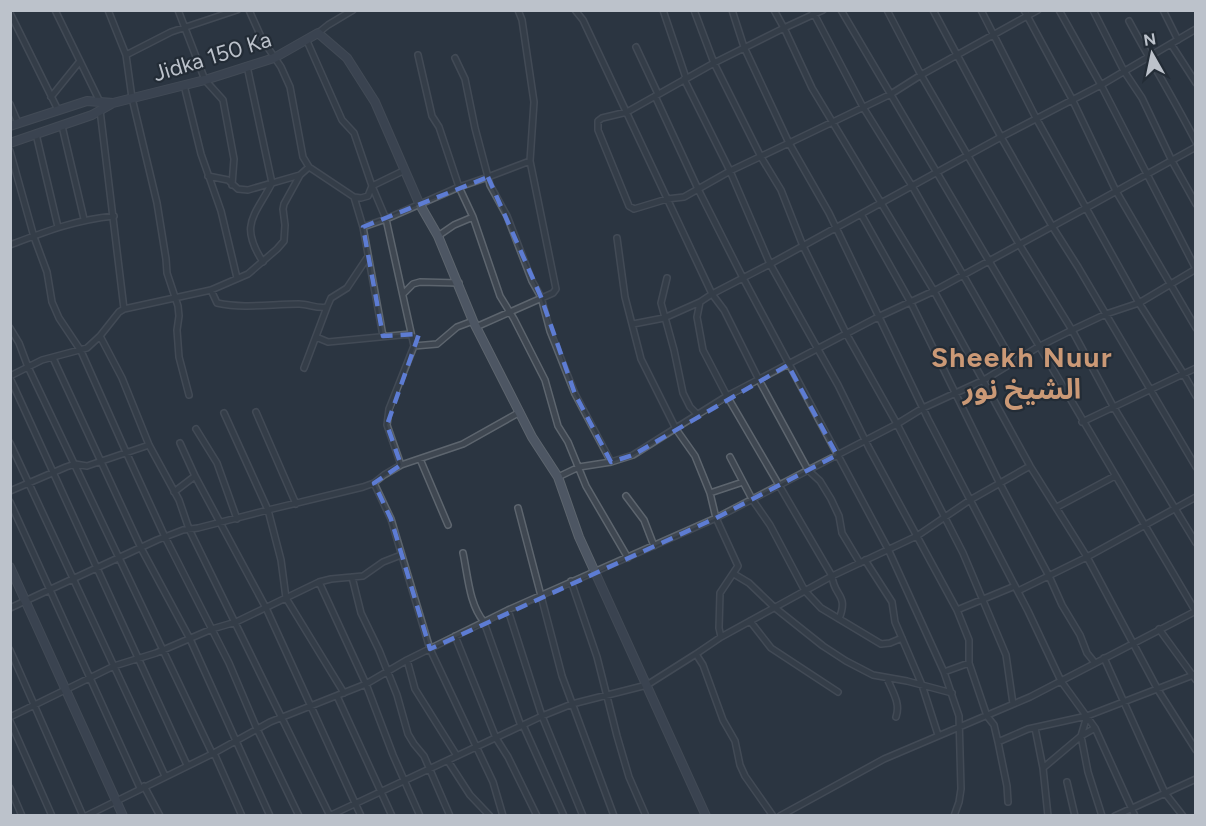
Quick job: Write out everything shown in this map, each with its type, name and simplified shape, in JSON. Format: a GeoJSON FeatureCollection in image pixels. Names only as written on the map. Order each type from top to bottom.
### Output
{"type":"FeatureCollection","features":[{"type":"Feature","properties":{"kind":"street"},"geometry":{"type":"LineString","coordinates":[[55,10],[100,106],[124,309]]}},
{"type":"Feature","properties":{"kind":"street"},"geometry":{"type":"LineString","coordinates":[[177,10],[205,80],[223,100],[234,159],[232,185]]}},
{"type":"Feature","properties":{"kind":"street"},"geometry":{"type":"LineString","coordinates":[[126,55],[171,32],[237,10]]}},
{"type":"Feature","properties":{"kind":"street"},"geometry":{"type":"LineString","coordinates":[[249,10],[262,39],[281,67],[290,87],[297,134],[303,157],[309,167],[354,197],[361,198],[368,196],[372,186],[405,170]]}},
{"type":"Feature","properties":{"kind":"street"},"geometry":{"type":"LineString","coordinates":[[353,10],[328,24],[318,33],[348,58],[375,102],[419,203],[438,236],[475,324],[532,437],[558,477],[575,528],[706,816]]}},
{"type":"Feature","properties":{"kind":"street"},"geometry":{"type":"LineString","coordinates":[[414,346],[437,344],[457,327],[475,324],[510,312],[553,293],[556,289],[530,161],[534,102],[522,20],[518,10]]}},
{"type":"Feature","properties":{"kind":"street"},"geometry":{"type":"LineString","coordinates":[[574,10],[583,20],[712,294],[724,310],[808,470],[820,481],[831,499],[839,516],[842,533],[892,602],[896,622],[922,685],[938,735]]}},
{"type":"Feature","properties":{"kind":"street"},"geometry":{"type":"LineString","coordinates":[[663,10],[685,79],[770,264],[838,386],[957,610],[969,640],[969,663],[987,716],[994,725],[1007,786],[1008,802]]}},
{"type":"Feature","properties":{"kind":"street"},"geometry":{"type":"LineString","coordinates":[[694,10],[714,63],[761,158],[781,189],[803,246],[847,335],[897,424],[945,517],[984,600],[1006,655],[1013,704]]}},
{"type":"Feature","properties":{"kind":"street"},"geometry":{"type":"LineString","coordinates":[[732,10],[744,47],[789,143],[808,173],[837,229],[923,408],[1061,681],[1095,728],[1135,816]]}},
{"type":"Feature","properties":{"kind":"street"},"geometry":{"type":"LineString","coordinates":[[774,10],[812,88],[934,291],[1030,466],[1087,557],[1158,690],[1196,750]]}},
{"type":"Feature","properties":{"kind":"street"},"geometry":{"type":"LineString","coordinates":[[823,10],[744,47],[627,112],[598,121],[597,125],[630,206],[634,209],[667,199],[684,197],[729,171],[761,158],[831,121],[891,94],[1038,10]]}},
{"type":"Feature","properties":{"kind":"street"},"geometry":{"type":"LineString","coordinates":[[780,816],[884,759],[959,725],[1013,704],[1195,611],[842,10]]}},
{"type":"Feature","properties":{"kind":"street"},"geometry":{"type":"LineString","coordinates":[[888,10],[921,75],[1072,330],[1113,406],[1196,543]]}},
{"type":"Feature","properties":{"kind":"street"},"geometry":{"type":"LineString","coordinates":[[933,10],[1052,226],[1196,467]]}},
{"type":"Feature","properties":{"kind":"street"},"geometry":{"type":"LineString","coordinates":[[981,10],[1036,118],[1086,208],[1139,303],[1196,396]]}},
{"type":"Feature","properties":{"kind":"street"},"geometry":{"type":"LineString","coordinates":[[1024,10],[1072,99],[1116,191],[1196,328]]}},
{"type":"Feature","properties":{"kind":"street"},"geometry":{"type":"LineString","coordinates":[[10,650],[86,815],[213,753],[282,716],[366,684],[407,660],[571,580],[628,558],[716,518],[897,424],[923,408],[956,395],[1038,347],[1106,314],[1139,303],[1171,284],[1195,269],[1101,85],[1059,10]]}},
{"type":"Feature","properties":{"kind":"street"},"geometry":{"type":"LineString","coordinates":[[1093,10],[1124,71],[1142,98],[1172,161],[1196,204]]}},
{"type":"Feature","properties":{"kind":"street"},"geometry":{"type":"LineString","coordinates":[[1163,10],[1178,40]]}},
{"type":"Feature","properties":{"kind":"street"},"geometry":{"type":"LineString","coordinates":[[110,11],[126,55],[132,98],[157,202],[166,273],[179,316],[177,330],[179,357],[189,396]]}},
{"type":"Feature","properties":{"kind":"street"},"geometry":{"type":"LineString","coordinates":[[10,13],[57,110]]}},
{"type":"Feature","properties":{"kind":"street"},"geometry":{"type":"LineString","coordinates":[[813,13],[863,107],[912,186],[1014,362]]}},
{"type":"Feature","properties":{"kind":"street"},"geometry":{"type":"LineString","coordinates":[[1129,21],[1196,142]]}},
{"type":"Feature","properties":{"kind":"street"},"geometry":{"type":"LineString","coordinates":[[633,324],[664,318],[700,302],[1036,118],[1101,85],[1196,29]]}},
{"type":"Feature","properties":{"kind":"street","name":"Jidka 150 Ka"},"geometry":{"type":"LineString","coordinates":[[10,143],[92,116],[100,106],[205,80],[274,58],[318,33]]}},
{"type":"Feature","properties":{"kind":"street"},"geometry":{"type":"LineString","coordinates":[[307,41],[342,120],[354,133],[386,219],[403,294],[414,346],[389,409],[387,425],[401,465]]}},
{"type":"Feature","properties":{"kind":"street"},"geometry":{"type":"LineString","coordinates":[[1171,44],[1196,83]]}},
{"type":"Feature","properties":{"kind":"street"},"geometry":{"type":"LineString","coordinates":[[636,47],[698,189],[888,549],[944,672],[959,716],[961,789],[954,816]]}},
{"type":"Feature","properties":{"kind":"street"},"geometry":{"type":"LineString","coordinates":[[418,55],[432,116],[439,127],[500,296],[545,380],[558,426],[586,486],[628,558]]}},
{"type":"Feature","properties":{"kind":"street"},"geometry":{"type":"LineString","coordinates":[[455,58],[465,78],[490,185],[507,216],[532,281],[541,297],[550,331],[575,394],[611,462]]}},
{"type":"Feature","properties":{"kind":"street"},"geometry":{"type":"LineString","coordinates":[[51,97],[80,62]]}},
{"type":"Feature","properties":{"kind":"street"},"geometry":{"type":"LineString","coordinates":[[247,66],[272,183],[252,218],[249,228],[250,238],[263,262]]}},
{"type":"Feature","properties":{"kind":"street"},"geometry":{"type":"LineString","coordinates":[[184,85],[208,176],[222,211],[237,278]]}},
{"type":"Feature","properties":{"kind":"street"},"geometry":{"type":"LineString","coordinates":[[10,104],[14,124],[87,101],[100,106]]}},
{"type":"Feature","properties":{"kind":"street"},"geometry":{"type":"LineString","coordinates":[[62,126],[84,219]]}},
{"type":"Feature","properties":{"kind":"street"},"geometry":{"type":"LineString","coordinates":[[36,134],[58,227]]}},
{"type":"Feature","properties":{"kind":"street"},"geometry":{"type":"LineString","coordinates":[[558,477],[579,467],[611,462],[633,455],[727,396],[818,351],[880,316],[934,291],[1196,147]]}},
{"type":"Feature","properties":{"kind":"street"},"geometry":{"type":"LineString","coordinates":[[10,151],[33,237],[47,272],[52,302],[59,318],[81,351],[165,537],[212,629],[299,816]]}},
{"type":"Feature","properties":{"kind":"street"},"geometry":{"type":"LineString","coordinates":[[363,227],[459,187],[530,161]]}},
{"type":"Feature","properties":{"kind":"street"},"geometry":{"type":"LineString","coordinates":[[187,765],[10,377],[42,360],[81,351],[100,336],[118,312],[124,309],[211,290],[248,274],[284,241],[283,209],[300,175],[309,167]]}},
{"type":"Feature","properties":{"kind":"street"},"geometry":{"type":"LineString","coordinates":[[208,176],[228,180],[238,189],[248,190],[300,175]]}},
{"type":"Feature","properties":{"kind":"street"},"geometry":{"type":"LineString","coordinates":[[354,197],[363,227],[383,336]]}},
{"type":"Feature","properties":{"kind":"street"},"geometry":{"type":"LineString","coordinates":[[861,214],[911,303],[999,482],[1062,605],[1080,635],[1087,653],[1095,663]]}},
{"type":"Feature","properties":{"kind":"street"},"geometry":{"type":"LineString","coordinates":[[10,245],[84,219],[114,216]]}},
{"type":"Feature","properties":{"kind":"street"},"geometry":{"type":"LineString","coordinates":[[438,236],[454,225],[473,217]]}},
{"type":"Feature","properties":{"kind":"street"},"geometry":{"type":"LineString","coordinates":[[617,238],[623,287],[641,359],[676,429],[695,456],[710,493],[716,518],[738,566],[720,593],[721,637]]}},
{"type":"Feature","properties":{"kind":"street"},"geometry":{"type":"LineString","coordinates":[[304,368],[331,298],[347,288],[368,258]]}},
{"type":"Feature","properties":{"kind":"street"},"geometry":{"type":"LineString","coordinates":[[667,278],[661,303],[664,318],[674,350],[683,393],[690,407],[698,415]]}},
{"type":"Feature","properties":{"kind":"street"},"geometry":{"type":"LineString","coordinates":[[403,294],[413,284],[420,282],[459,283]]}},
{"type":"Feature","properties":{"kind":"street"},"geometry":{"type":"LineString","coordinates":[[211,290],[218,303],[234,307],[293,304],[327,307]]}},
{"type":"Feature","properties":{"kind":"street"},"geometry":{"type":"LineString","coordinates":[[700,302],[697,317],[703,350],[727,396],[832,576],[844,607],[839,619]]}},
{"type":"Feature","properties":{"kind":"street"},"geometry":{"type":"LineString","coordinates":[[10,328],[242,816]]}},
{"type":"Feature","properties":{"kind":"street"},"geometry":{"type":"LineString","coordinates":[[316,337],[328,342],[411,334]]}},
{"type":"Feature","properties":{"kind":"street"},"geometry":{"type":"LineString","coordinates":[[100,336],[122,378],[149,445],[174,492],[189,530],[330,815],[542,716],[572,704],[647,684],[721,637],[774,607],[862,561],[917,536],[999,482],[1030,466]]}},
{"type":"Feature","properties":{"kind":"street"},"geometry":{"type":"LineString","coordinates":[[53,358],[141,548],[190,639],[270,816]]}},
{"type":"Feature","properties":{"kind":"street"},"geometry":{"type":"LineString","coordinates":[[1082,422],[1196,368]]}},
{"type":"Feature","properties":{"kind":"street"},"geometry":{"type":"LineString","coordinates":[[256,411],[296,504]]}},
{"type":"Feature","properties":{"kind":"street"},"geometry":{"type":"LineString","coordinates":[[10,608],[165,537],[374,483],[401,465],[462,444],[520,412]]}},
{"type":"Feature","properties":{"kind":"street"},"geometry":{"type":"LineString","coordinates":[[224,413],[268,510],[281,560],[286,598],[344,693]]}},
{"type":"Feature","properties":{"kind":"street"},"geometry":{"type":"LineString","coordinates":[[196,429],[217,463],[237,519]]}},
{"type":"Feature","properties":{"kind":"street"},"geometry":{"type":"LineString","coordinates":[[180,442],[219,523],[266,608],[361,816]]}},
{"type":"Feature","properties":{"kind":"street"},"geometry":{"type":"LineString","coordinates":[[10,443],[165,776]]}},
{"type":"Feature","properties":{"kind":"street"},"geometry":{"type":"LineString","coordinates":[[10,491],[75,464],[87,466],[149,445]]}},
{"type":"Feature","properties":{"kind":"street"},"geometry":{"type":"LineString","coordinates":[[729,457],[752,499],[770,525],[805,591],[821,608],[881,644],[902,638]]}},
{"type":"Feature","properties":{"kind":"street"},"geometry":{"type":"LineString","coordinates":[[420,459],[448,525]]}},
{"type":"Feature","properties":{"kind":"street"},"geometry":{"type":"LineString","coordinates":[[174,492],[195,476]]}},
{"type":"Feature","properties":{"kind":"street"},"geometry":{"type":"LineString","coordinates":[[1057,507],[1115,476]]}},
{"type":"Feature","properties":{"kind":"street"},"geometry":{"type":"LineString","coordinates":[[710,493],[743,482]]}},
{"type":"Feature","properties":{"kind":"street"},"geometry":{"type":"LineString","coordinates":[[374,483],[391,519],[430,649],[493,782],[503,816]]}},
{"type":"Feature","properties":{"kind":"street"},"geometry":{"type":"LineString","coordinates":[[626,496],[644,520],[654,546]]}},
{"type":"Feature","properties":{"kind":"street"},"geometry":{"type":"LineString","coordinates":[[957,610],[1049,576],[1196,497]]}},
{"type":"Feature","properties":{"kind":"street"},"geometry":{"type":"LineString","coordinates":[[10,502],[142,787],[160,816]]}},
{"type":"Feature","properties":{"kind":"street"},"geometry":{"type":"LineString","coordinates":[[518,508],[562,676],[614,816]]}},
{"type":"Feature","properties":{"kind":"street"},"geometry":{"type":"LineString","coordinates":[[463,553],[472,600],[484,622],[522,726],[564,816]]}},
{"type":"Feature","properties":{"kind":"street"},"geometry":{"type":"LineString","coordinates":[[52,816],[10,718],[114,666],[164,650],[212,629],[236,622],[319,582],[363,576],[383,562],[401,555]]}},
{"type":"Feature","properties":{"kind":"street"},"geometry":{"type":"LineString","coordinates":[[10,567],[118,800],[123,816]]}},
{"type":"Feature","properties":{"kind":"street"},"geometry":{"type":"LineString","coordinates":[[734,574],[749,583],[774,607],[822,646],[846,661],[873,675],[952,693]]}},
{"type":"Feature","properties":{"kind":"street"},"geometry":{"type":"LineString","coordinates":[[352,577],[361,613],[388,672],[408,734],[424,756],[450,816]]}},
{"type":"Feature","properties":{"kind":"street"},"geometry":{"type":"LineString","coordinates":[[571,580],[597,657],[629,777],[646,816]]}},
{"type":"Feature","properties":{"kind":"street"},"geometry":{"type":"LineString","coordinates":[[319,582],[366,684],[420,816]]}},
{"type":"Feature","properties":{"kind":"street"},"geometry":{"type":"LineString","coordinates":[[508,610],[542,716],[583,816]]}},
{"type":"Feature","properties":{"kind":"street"},"geometry":{"type":"LineString","coordinates":[[750,621],[771,648],[838,692]]}},
{"type":"Feature","properties":{"kind":"street"},"geometry":{"type":"LineString","coordinates":[[998,742],[1035,728],[1087,716],[1195,676],[1159,629]]}},
{"type":"Feature","properties":{"kind":"street"},"geometry":{"type":"LineString","coordinates":[[456,636],[496,738],[537,816]]}},
{"type":"Feature","properties":{"kind":"street"},"geometry":{"type":"LineString","coordinates":[[696,654],[703,665],[723,720],[735,741],[744,776],[773,816]]}},
{"type":"Feature","properties":{"kind":"street"},"geometry":{"type":"LineString","coordinates":[[1104,658],[1165,794],[1183,816]]}},
{"type":"Feature","properties":{"kind":"street"},"geometry":{"type":"LineString","coordinates":[[407,660],[415,689],[457,756]]}},
{"type":"Feature","properties":{"kind":"street"},"geometry":{"type":"LineString","coordinates":[[944,672],[969,663]]}},
{"type":"Feature","properties":{"kind":"street"},"geometry":{"type":"LineString","coordinates":[[887,678],[897,703],[896,717]]}},
{"type":"Feature","properties":{"kind":"street"},"geometry":{"type":"LineString","coordinates":[[337,696],[392,816]]}},
{"type":"Feature","properties":{"kind":"street"},"geometry":{"type":"LineString","coordinates":[[1087,716],[1081,736],[1088,772],[1102,816]]}},
{"type":"Feature","properties":{"kind":"street"},"geometry":{"type":"LineString","coordinates":[[1035,728],[1043,768],[1048,816]]}},
{"type":"Feature","properties":{"kind":"street"},"geometry":{"type":"LineString","coordinates":[[1043,768],[1081,736],[1095,728]]}},
{"type":"Feature","properties":{"kind":"street"},"geometry":{"type":"LineString","coordinates":[[448,760],[470,795],[490,816]]}},
{"type":"Feature","properties":{"kind":"street"},"geometry":{"type":"LineString","coordinates":[[1115,816],[1196,780]]}},
{"type":"Feature","properties":{"kind":"street"},"geometry":{"type":"LineString","coordinates":[[1066,782],[1075,816]]}},
{"type":"Feature","properties":{"kind":"street"},"geometry":{"type":"LineString","coordinates":[[10,788],[22,816]]}},
{"type":"Feature","properties":{"kind":"street"},"geometry":{"type":"LineString","coordinates":[[792,808],[796,816]]}},
{"type":"Feature","properties":{"kind":"highlighted area"},"geometry":{"type":"Polygon","coordinates":[[[488,177],[541,297],[575,394],[611,462],[633,455],[788,365],[837,455],[716,518],[430,649],[391,519],[374,483],[401,465],[387,425],[419,334],[383,336],[363,227],[488,177]]]}},
{"type":"Feature","properties":{"kind":"district","name":"Sheekh Nuur الشيخ نور"},"geometry":{"type":"Point","coordinates":[1022,373]}}]}
